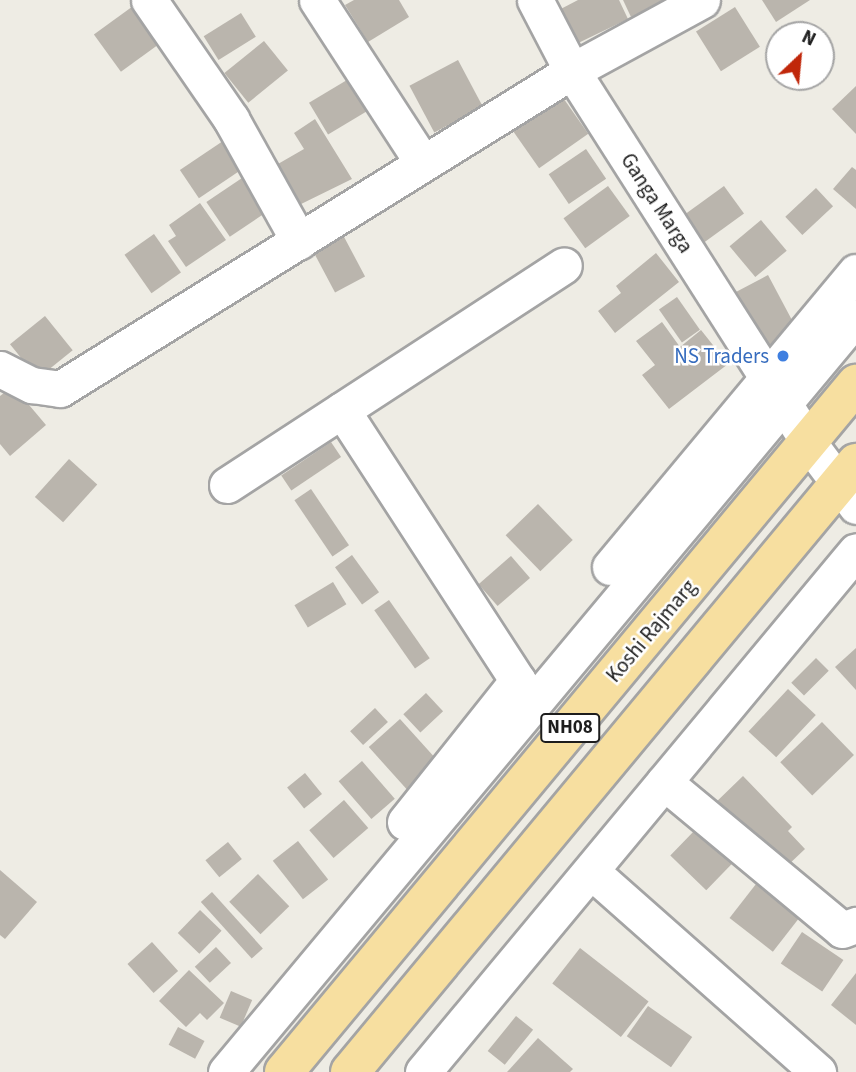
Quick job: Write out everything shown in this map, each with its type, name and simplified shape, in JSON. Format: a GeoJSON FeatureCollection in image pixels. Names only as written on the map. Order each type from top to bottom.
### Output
{"type":"FeatureCollection","features":[{"type":"Feature","properties":{"kind":"main road","name":"Koshi Rajmarg"},"geometry":{"type":"LineString","coordinates":[[284,1072],[856,384]]}},
{"type":"Feature","properties":{"kind":"main road","name":"NH08"},"geometry":{"type":"LineString","coordinates":[[350,1072],[850,484]]}},
{"type":"Feature","properties":{"kind":"street"},"geometry":{"type":"LineString","coordinates":[[149,0],[231,119],[299,241]]}},
{"type":"Feature","properties":{"kind":"street"},"geometry":{"type":"LineString","coordinates":[[317,0],[424,163]]}},
{"type":"Feature","properties":{"kind":"street","name":"Ganga Marga"},"geometry":{"type":"LineString","coordinates":[[535,0],[572,71],[808,442],[850,484]]}},
{"type":"Feature","properties":{"kind":"street"},"geometry":{"type":"LineString","coordinates":[[0,369],[32,385],[60,389],[572,71],[702,0]]}},
{"type":"Feature","properties":{"kind":"street"},"geometry":{"type":"LineString","coordinates":[[227,485],[564,265]]}},
{"type":"Feature","properties":{"kind":"street"},"geometry":{"type":"LineString","coordinates":[[202,1072],[526,692],[776,390],[856,272]]}},
{"type":"Feature","properties":{"kind":"street"},"geometry":{"type":"LineString","coordinates":[[610,567],[776,390],[856,317]]}},
{"type":"Feature","properties":{"kind":"street"},"geometry":{"type":"LineString","coordinates":[[342,410],[526,692]]}},
{"type":"Feature","properties":{"kind":"street"},"geometry":{"type":"LineString","coordinates":[[451,1072],[673,790],[856,551]]}},
{"type":"Feature","properties":{"kind":"street"},"geometry":{"type":"LineString","coordinates":[[673,790],[856,585]]}},
{"type":"Feature","properties":{"kind":"street"},"geometry":{"type":"LineString","coordinates":[[226,1072],[526,692]]}},
{"type":"Feature","properties":{"kind":"street"},"geometry":{"type":"LineString","coordinates":[[673,790],[842,930],[856,925]]}},
{"type":"Feature","properties":{"kind":"street"},"geometry":{"type":"LineString","coordinates":[[423,1072],[600,880]]}},
{"type":"Feature","properties":{"kind":"street"},"geometry":{"type":"LineString","coordinates":[[600,880],[818,1072]]}},
{"type":"Feature","properties":{"kind":"building"},"geometry":{"type":"Polygon","coordinates":[[[354,0],[399,0],[409,17],[368,42],[345,5],[354,0]]]}},
{"type":"Feature","properties":{"kind":"building"},"geometry":{"type":"Polygon","coordinates":[[[578,0],[619,0],[628,19],[572,46],[555,12],[578,0]]]}},
{"type":"Feature","properties":{"kind":"building"},"geometry":{"type":"Polygon","coordinates":[[[623,0],[668,0],[631,17],[623,0]]]}},
{"type":"Feature","properties":{"kind":"building"},"geometry":{"type":"Polygon","coordinates":[[[762,0],[810,0],[778,21],[762,0]]]}},
{"type":"Feature","properties":{"kind":"building"},"geometry":{"type":"Polygon","coordinates":[[[140,1],[167,38],[121,72],[94,35],[140,1]]]}},
{"type":"Feature","properties":{"kind":"building"},"geometry":{"type":"Polygon","coordinates":[[[735,7],[760,47],[721,71],[696,31],[735,7]]]}},
{"type":"Feature","properties":{"kind":"building"},"geometry":{"type":"Polygon","coordinates":[[[241,13],[256,37],[219,60],[204,36],[241,13]]]}},
{"type":"Feature","properties":{"kind":"building"},"geometry":{"type":"Polygon","coordinates":[[[264,41],[288,71],[248,103],[224,73],[264,41]]]}},
{"type":"Feature","properties":{"kind":"building"},"geometry":{"type":"Polygon","coordinates":[[[458,60],[483,107],[434,133],[409,86],[458,60]]]}},
{"type":"Feature","properties":{"kind":"building"},"geometry":{"type":"Polygon","coordinates":[[[357,74],[376,106],[328,135],[309,103],[357,74]]]}},
{"type":"Feature","properties":{"kind":"building"},"geometry":{"type":"Polygon","coordinates":[[[856,86],[856,134],[832,109],[856,86]]]}},
{"type":"Feature","properties":{"kind":"building"},"geometry":{"type":"Polygon","coordinates":[[[559,92],[588,134],[539,168],[510,126],[559,92]]]}},
{"type":"Feature","properties":{"kind":"building"},"geometry":{"type":"Polygon","coordinates":[[[315,119],[352,179],[295,207],[271,168],[304,149],[294,133],[315,119]]]}},
{"type":"Feature","properties":{"kind":"building"},"geometry":{"type":"Polygon","coordinates":[[[223,141],[242,169],[199,198],[180,170],[223,141]]]}},
{"type":"Feature","properties":{"kind":"building"},"geometry":{"type":"Polygon","coordinates":[[[586,149],[606,179],[569,204],[549,174],[586,149]]]}},
{"type":"Feature","properties":{"kind":"building"},"geometry":{"type":"Polygon","coordinates":[[[852,167],[856,170],[856,209],[833,189],[852,167]]]}},
{"type":"Feature","properties":{"kind":"building"},"geometry":{"type":"Polygon","coordinates":[[[242,178],[265,213],[230,237],[206,202],[242,178]]]}},
{"type":"Feature","properties":{"kind":"building"},"geometry":{"type":"Polygon","coordinates":[[[608,186],[630,216],[585,248],[564,218],[608,186]]]}},
{"type":"Feature","properties":{"kind":"building"},"geometry":{"type":"Polygon","coordinates":[[[724,186],[744,214],[702,244],[682,217],[724,186]]]}},
{"type":"Feature","properties":{"kind":"building"},"geometry":{"type":"Polygon","coordinates":[[[816,188],[833,206],[802,235],[785,217],[816,188]]]}},
{"type":"Feature","properties":{"kind":"building"},"geometry":{"type":"Polygon","coordinates":[[[200,203],[226,240],[186,267],[168,241],[176,236],[169,225],[200,203]]]}},
{"type":"Feature","properties":{"kind":"building"},"geometry":{"type":"Polygon","coordinates":[[[761,220],[787,251],[755,277],[730,246],[761,220]]]}},
{"type":"Feature","properties":{"kind":"building"},"geometry":{"type":"Polygon","coordinates":[[[154,234],[181,273],[151,293],[125,255],[154,234]]]}},
{"type":"Feature","properties":{"kind":"building"},"geometry":{"type":"Polygon","coordinates":[[[343,235],[365,276],[335,292],[313,251],[343,235]]]}},
{"type":"Feature","properties":{"kind":"building"},"geometry":{"type":"Polygon","coordinates":[[[656,253],[679,282],[615,333],[598,311],[621,293],[616,286],[656,253]]]}},
{"type":"Feature","properties":{"kind":"building"},"geometry":{"type":"Polygon","coordinates":[[[768,275],[798,332],[764,350],[734,293],[768,275]]]}},
{"type":"Feature","properties":{"kind":"building"},"geometry":{"type":"Polygon","coordinates":[[[677,297],[700,330],[682,342],[659,310],[677,297]]]}},
{"type":"Feature","properties":{"kind":"building"},"geometry":{"type":"Polygon","coordinates":[[[45,316],[73,350],[38,379],[10,344],[45,316]]]}},
{"type":"Feature","properties":{"kind":"building"},"geometry":{"type":"Polygon","coordinates":[[[662,322],[680,347],[701,330],[728,364],[669,409],[642,375],[655,365],[636,341],[662,322]]]}},
{"type":"Feature","properties":{"kind":"building"},"geometry":{"type":"Polygon","coordinates":[[[13,386],[46,425],[10,456],[0,444],[0,396],[13,386]]]}},
{"type":"Feature","properties":{"kind":"building"},"geometry":{"type":"Polygon","coordinates":[[[331,442],[341,457],[291,490],[281,476],[331,442]]]}},
{"type":"Feature","properties":{"kind":"building"},"geometry":{"type":"Polygon","coordinates":[[[69,459],[97,484],[63,522],[35,497],[69,459]]]}},
{"type":"Feature","properties":{"kind":"building"},"geometry":{"type":"Polygon","coordinates":[[[311,489],[349,545],[332,557],[294,500],[311,489]]]}},
{"type":"Feature","properties":{"kind":"building"},"geometry":{"type":"Polygon","coordinates":[[[538,504],[573,540],[540,571],[506,535],[538,504]]]}},
{"type":"Feature","properties":{"kind":"building"},"geometry":{"type":"Polygon","coordinates":[[[352,555],[379,592],[362,605],[335,567],[352,555]]]}},
{"type":"Feature","properties":{"kind":"building"},"geometry":{"type":"Polygon","coordinates":[[[511,556],[530,578],[498,606],[479,584],[511,556]]]}},
{"type":"Feature","properties":{"kind":"building"},"geometry":{"type":"Polygon","coordinates":[[[333,582],[346,604],[308,627],[294,605],[333,582]]]}},
{"type":"Feature","properties":{"kind":"building"},"geometry":{"type":"Polygon","coordinates":[[[389,600],[430,658],[415,668],[374,610],[389,600]]]}},
{"type":"Feature","properties":{"kind":"building"},"geometry":{"type":"Polygon","coordinates":[[[856,648],[856,690],[835,667],[856,648]]]}},
{"type":"Feature","properties":{"kind":"building"},"geometry":{"type":"Polygon","coordinates":[[[816,658],[829,671],[804,695],[791,683],[816,658]]]}},
{"type":"Feature","properties":{"kind":"building"},"geometry":{"type":"Polygon","coordinates":[[[788,689],[816,715],[776,757],[748,731],[788,689]]]}},
{"type":"Feature","properties":{"kind":"building"},"geometry":{"type":"Polygon","coordinates":[[[426,693],[443,711],[420,732],[403,714],[426,693]]]}},
{"type":"Feature","properties":{"kind":"building"},"geometry":{"type":"Polygon","coordinates":[[[375,708],[388,722],[363,745],[350,731],[375,708]]]}},
{"type":"Feature","properties":{"kind":"building"},"geometry":{"type":"Polygon","coordinates":[[[400,719],[438,761],[407,789],[369,747],[400,719]]]}},
{"type":"Feature","properties":{"kind":"building"},"geometry":{"type":"Polygon","coordinates":[[[822,722],[854,755],[812,795],[780,762],[822,722]]]}},
{"type":"Feature","properties":{"kind":"building"},"geometry":{"type":"Polygon","coordinates":[[[362,761],[395,799],[371,819],[339,781],[362,761]]]}},
{"type":"Feature","properties":{"kind":"building"},"geometry":{"type":"Polygon","coordinates":[[[305,773],[322,794],[304,808],[287,787],[305,773]]]}},
{"type":"Feature","properties":{"kind":"building"},"geometry":{"type":"Polygon","coordinates":[[[743,776],[792,827],[788,831],[805,849],[786,867],[711,807],[743,776]]]}},
{"type":"Feature","properties":{"kind":"building"},"geometry":{"type":"Polygon","coordinates":[[[344,800],[368,828],[334,858],[309,830],[344,800]]]}},
{"type":"Feature","properties":{"kind":"building"},"geometry":{"type":"Polygon","coordinates":[[[696,829],[732,864],[706,890],[670,856],[696,829]]]}},
{"type":"Feature","properties":{"kind":"building"},"geometry":{"type":"Polygon","coordinates":[[[298,841],[328,880],[303,899],[273,861],[298,841]]]}},
{"type":"Feature","properties":{"kind":"building"},"geometry":{"type":"Polygon","coordinates":[[[228,842],[242,859],[219,877],[205,860],[228,842]]]}},
{"type":"Feature","properties":{"kind":"building"},"geometry":{"type":"Polygon","coordinates":[[[0,870],[37,902],[5,939],[0,935],[0,870]]]}},
{"type":"Feature","properties":{"kind":"building"},"geometry":{"type":"Polygon","coordinates":[[[258,874],[289,906],[260,934],[229,902],[258,874]]]}},
{"type":"Feature","properties":{"kind":"building"},"geometry":{"type":"Polygon","coordinates":[[[756,884],[799,918],[773,952],[730,918],[756,884]]]}},
{"type":"Feature","properties":{"kind":"building"},"geometry":{"type":"Polygon","coordinates":[[[212,892],[263,948],[252,959],[201,902],[212,892]]]}},
{"type":"Feature","properties":{"kind":"building"},"geometry":{"type":"Polygon","coordinates":[[[200,910],[222,931],[199,954],[178,933],[200,910]]]}},
{"type":"Feature","properties":{"kind":"building"},"geometry":{"type":"Polygon","coordinates":[[[802,932],[843,960],[822,991],[781,964],[802,932]]]}},
{"type":"Feature","properties":{"kind":"building"},"geometry":{"type":"Polygon","coordinates":[[[152,942],[178,971],[154,993],[127,964],[152,942]]]}},
{"type":"Feature","properties":{"kind":"building"},"geometry":{"type":"Polygon","coordinates":[[[216,947],[231,963],[210,983],[195,967],[216,947]]]}},
{"type":"Feature","properties":{"kind":"building"},"geometry":{"type":"Polygon","coordinates":[[[580,948],[649,1002],[621,1037],[552,983],[580,948]]]}},
{"type":"Feature","properties":{"kind":"building"},"geometry":{"type":"Polygon","coordinates":[[[189,970],[224,1003],[207,1020],[200,1013],[186,1027],[159,1001],[189,970]]]}},
{"type":"Feature","properties":{"kind":"building"},"geometry":{"type":"Polygon","coordinates":[[[856,973],[856,1025],[831,1005],[856,973]]]}},
{"type":"Feature","properties":{"kind":"building"},"geometry":{"type":"Polygon","coordinates":[[[231,991],[252,1000],[241,1027],[220,1018],[231,991]]]}},
{"type":"Feature","properties":{"kind":"building"},"geometry":{"type":"Polygon","coordinates":[[[648,1006],[692,1037],[671,1067],[627,1036],[648,1006]]]}},
{"type":"Feature","properties":{"kind":"building"},"geometry":{"type":"Polygon","coordinates":[[[516,1016],[533,1030],[505,1065],[488,1051],[516,1016]]]}},
{"type":"Feature","properties":{"kind":"building"},"geometry":{"type":"Polygon","coordinates":[[[178,1027],[204,1041],[195,1059],[169,1045],[178,1027]]]}},
{"type":"Feature","properties":{"kind":"building"},"geometry":{"type":"Polygon","coordinates":[[[538,1038],[573,1069],[570,1072],[507,1072],[538,1038]]]}},
{"type":"Feature","properties":{"kind":"place","name":"NS Traders"},"geometry":{"type":"Point","coordinates":[783,356]}}]}
